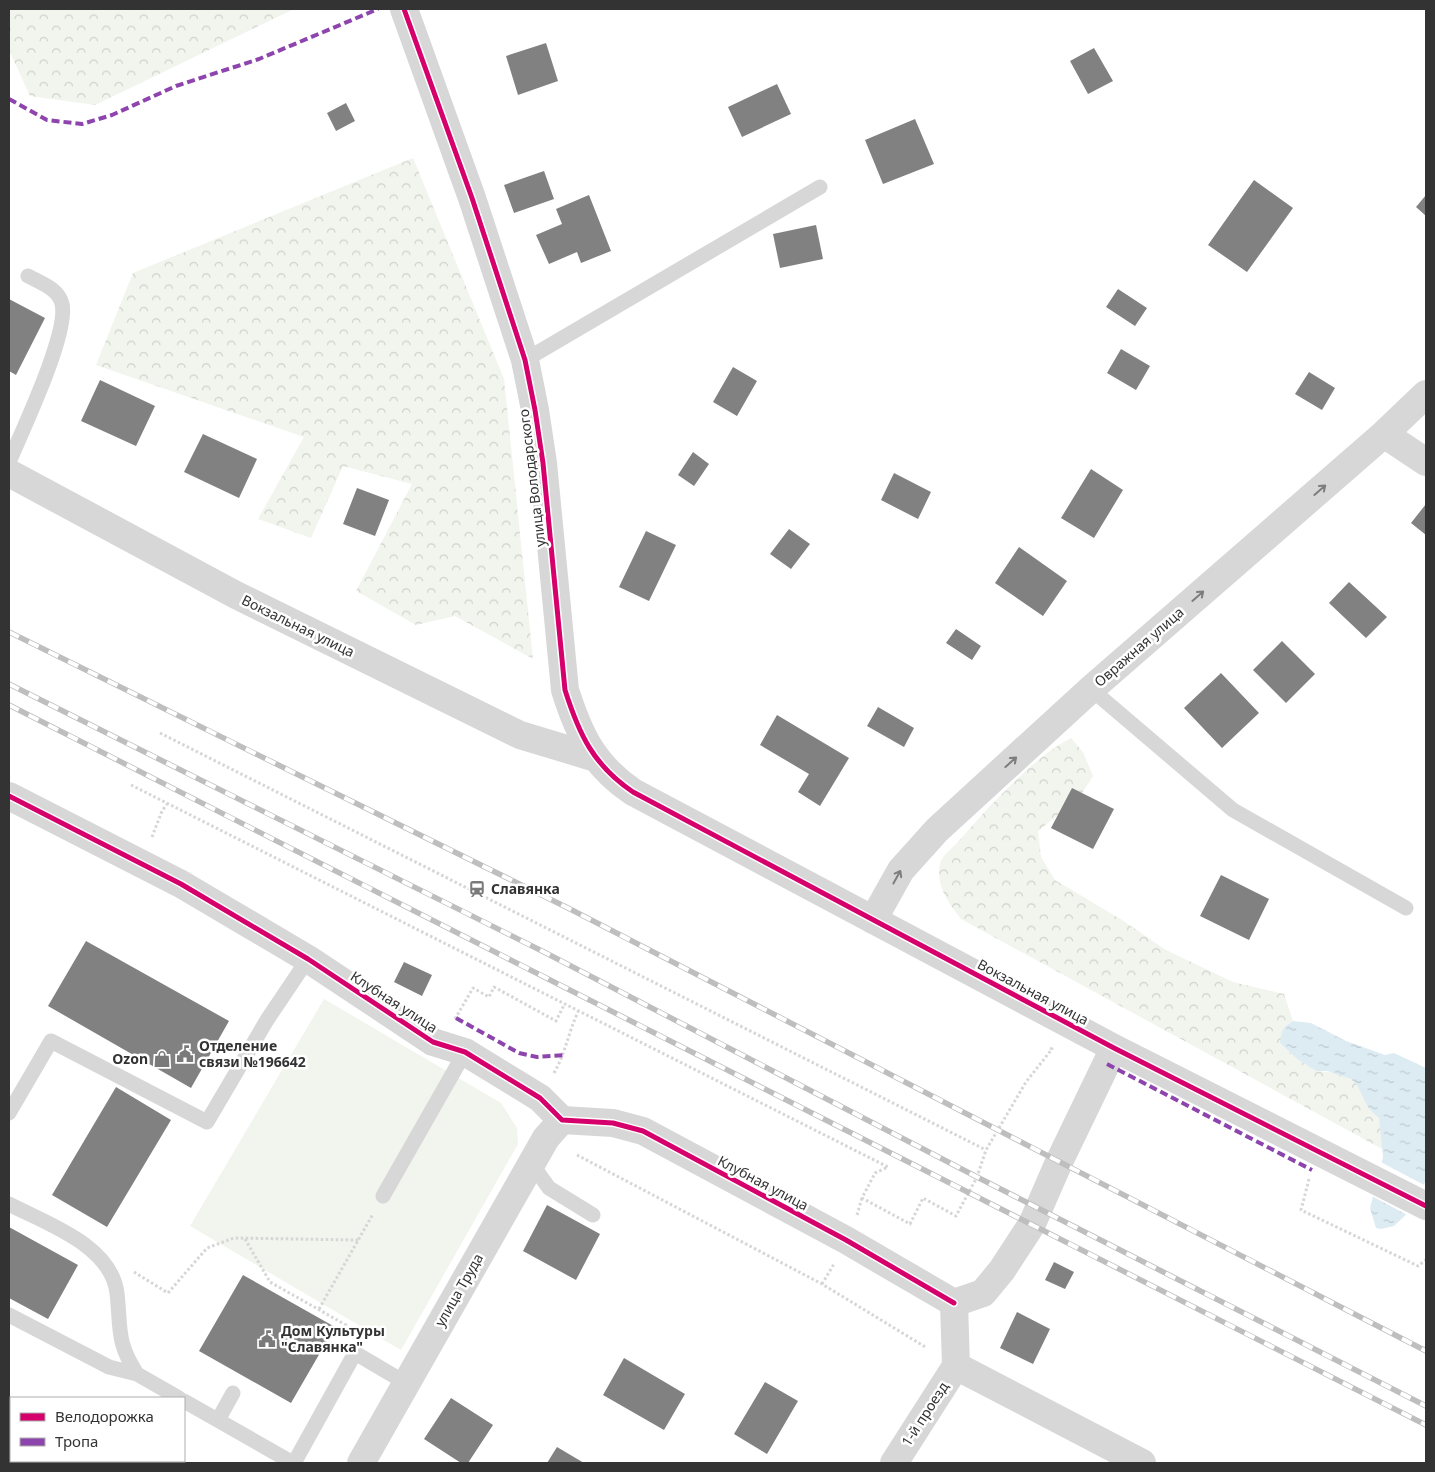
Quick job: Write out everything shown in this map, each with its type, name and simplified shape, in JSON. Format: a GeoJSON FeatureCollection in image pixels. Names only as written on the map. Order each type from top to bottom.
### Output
{"type":"FeatureCollection","features":[{"type":"Feature","properties":{"kind":"street","name":"улица Володарского"},"geometry":{"type":"LineString","coordinates":[[404,9],[472,198],[524,360],[536,410],[543,463],[565,690],[576,725],[596,758],[612,777],[633,792]]}},
{"type":"Feature","properties":{"kind":"street","name":"Овражная улица"},"geometry":{"type":"LineString","coordinates":[[873,920],[901,870],[937,830],[1091,689],[1384,434],[1426,394]]}},
{"type":"Feature","properties":{"kind":"street"},"geometry":{"type":"LineString","coordinates":[[1384,434],[1426,462]]}},
{"type":"Feature","properties":{"kind":"street","name":"Вокзальная улица"},"geometry":{"type":"LineString","coordinates":[[9,473],[236,595],[520,735],[596,758]]}},
{"type":"Feature","properties":{"kind":"street","name":"Вокзальная улица"},"geometry":{"type":"LineString","coordinates":[[633,792],[1114,1048],[1426,1206]]}},
{"type":"Feature","properties":{"kind":"street","name":"Клубная улица"},"geometry":{"type":"LineString","coordinates":[[9,796],[181,884],[308,959],[432,1042],[465,1052],[540,1098],[562,1120],[613,1123],[643,1131],[846,1240],[954,1303]]}},
{"type":"Feature","properties":{"kind":"street"},"geometry":{"type":"LineString","coordinates":[[1114,1048],[1059,1162],[1032,1224],[1002,1270],[983,1292],[954,1303],[956,1366],[1142,1463]]}},
{"type":"Feature","properties":{"kind":"street","name":"улица Труда"},"geometry":{"type":"LineString","coordinates":[[361,1463],[531,1163],[546,1138],[562,1120]]}},
{"type":"Feature","properties":{"kind":"street","name":"1-й проезд"},"geometry":{"type":"LineString","coordinates":[[894,1463],[956,1366]]}},
{"type":"Feature","properties":{"kind":"lane"},"geometry":{"type":"LineString","coordinates":[[524,360],[820,187]]}},
{"type":"Feature","properties":{"kind":"lane"},"geometry":{"type":"LineString","coordinates":[[9,462],[59,340],[62,304],[55,291],[28,276]]}},
{"type":"Feature","properties":{"kind":"lane"},"geometry":{"type":"LineString","coordinates":[[1091,689],[1233,810],[1406,908]]}},
{"type":"Feature","properties":{"kind":"lane"},"geometry":{"type":"LineString","coordinates":[[9,1113],[51,1041],[207,1122],[267,1020],[308,959]]}},
{"type":"Feature","properties":{"kind":"lane"},"geometry":{"type":"LineString","coordinates":[[383,1196],[465,1052]]}},
{"type":"Feature","properties":{"kind":"lane"},"geometry":{"type":"LineString","coordinates":[[531,1163],[549,1188],[593,1215]]}},
{"type":"Feature","properties":{"kind":"lane"},"geometry":{"type":"LineString","coordinates":[[9,1204],[81,1243],[99,1255],[111,1270],[117,1292],[119,1335],[125,1355],[137,1374]]}},
{"type":"Feature","properties":{"kind":"lane"},"geometry":{"type":"LineString","coordinates":[[9,1315],[109,1367],[137,1374],[177,1397]]}},
{"type":"Feature","properties":{"kind":"lane"},"geometry":{"type":"LineString","coordinates":[[185,1402],[294,1463],[355,1353],[406,1383]]}},
{"type":"Feature","properties":{"kind":"lane"},"geometry":{"type":"LineString","coordinates":[[218,1420],[233,1393]]}},
{"type":"Feature","properties":{"kind":"path"},"geometry":{"type":"LineString","coordinates":[[160,734],[986,1150]]}},
{"type":"Feature","properties":{"kind":"path"},"geometry":{"type":"LineString","coordinates":[[131,785],[888,1167],[875,1173],[862,1198],[910,1224],[923,1198],[956,1216],[977,1177],[986,1150],[1026,1082],[1052,1049],[1043,1044]]}},
{"type":"Feature","properties":{"kind":"path"},"geometry":{"type":"LineString","coordinates":[[157,827],[162,811],[167,804]]}},
{"type":"Feature","properties":{"kind":"path"},"geometry":{"type":"LineString","coordinates":[[452,1025],[473,988],[489,997],[494,987],[556,1021],[564,1005]]}},
{"type":"Feature","properties":{"kind":"path"},"geometry":{"type":"LineString","coordinates":[[570,1031],[578,1012]]}},
{"type":"Feature","properties":{"kind":"path"},"geometry":{"type":"LineString","coordinates":[[577,1155],[822,1284],[956,1366]]}},
{"type":"Feature","properties":{"kind":"path"},"geometry":{"type":"LineString","coordinates":[[1310,1178],[1301,1210],[1418,1266],[1426,1260]]}},
{"type":"Feature","properties":{"kind":"path"},"geometry":{"type":"LineString","coordinates":[[318,1309],[383,1196]]}},
{"type":"Feature","properties":{"kind":"path"},"geometry":{"type":"LineString","coordinates":[[111,1270],[126,1267],[168,1294],[207,1248],[234,1238],[358,1240]]}},
{"type":"Feature","properties":{"kind":"path"},"geometry":{"type":"LineString","coordinates":[[245,1238],[270,1282],[346,1325],[355,1353]]}},
{"type":"Feature","properties":{"kind":"path"},"geometry":{"type":"LineString","coordinates":[[822,1284],[827,1275]]}},
{"type":"Feature","properties":{"kind":"green space"},"geometry":{"type":"Polygon","coordinates":[[[9,9],[294,9],[95,105],[30,96],[9,50],[9,9]]]}},
{"type":"Feature","properties":{"kind":"green space"},"geometry":{"type":"Polygon","coordinates":[[[413,158],[504,379],[533,659],[455,616],[416,625],[356,591],[412,484],[343,466],[311,538],[258,519],[304,437],[96,365],[133,273],[413,158]]]}},
{"type":"Feature","properties":{"kind":"green space"},"geometry":{"type":"Polygon","coordinates":[[[1071,738],[1083,752],[1093,776],[1079,798],[1038,831],[1041,857],[1055,880],[1122,920],[1166,950],[1233,982],[1284,994],[1293,1021],[1287,1024],[1280,1043],[1297,1059],[1316,1071],[1336,1073],[1351,1079],[1357,1084],[1379,1118],[1384,1150],[961,919],[956,913],[941,887],[939,872],[942,859],[1010,786],[1041,758],[1071,738]]]}},
{"type":"Feature","properties":{"kind":"green space"},"geometry":{"type":"Polygon","coordinates":[[[324,999],[501,1103],[517,1128],[518,1144],[401,1350],[190,1226],[324,999]]]}},
{"type":"Feature","properties":{"kind":"water"},"geometry":{"type":"Polygon","coordinates":[[[1293,1021],[1311,1023],[1346,1041],[1385,1055],[1394,1053],[1426,1068],[1426,1180],[1413,1208],[1394,1226],[1381,1229],[1376,1228],[1370,1208],[1383,1157],[1379,1118],[1369,1109],[1357,1085],[1351,1079],[1327,1071],[1316,1071],[1297,1059],[1280,1043],[1283,1030],[1293,1021]]]}},
{"type":"Feature","properties":{"kind":"pier"},"geometry":{"type":"Polygon","coordinates":[[[1379,1161],[1426,1186],[1416,1209],[1409,1216],[1370,1195],[1374,1171],[1379,1161]]]}},
{"type":"Feature","properties":{"kind":"building"},"geometry":{"type":"Polygon","coordinates":[[[546,43],[558,81],[518,95],[506,56],[546,43]]]}},
{"type":"Feature","properties":{"kind":"building"},"geometry":{"type":"Polygon","coordinates":[[[1094,48],[1113,81],[1088,94],[1070,61],[1094,48]]]}},
{"type":"Feature","properties":{"kind":"building"},"geometry":{"type":"Polygon","coordinates":[[[777,84],[791,114],[742,137],[728,107],[777,84]]]}},
{"type":"Feature","properties":{"kind":"building"},"geometry":{"type":"Polygon","coordinates":[[[346,103],[355,121],[336,131],[327,113],[346,103]]]}},
{"type":"Feature","properties":{"kind":"building"},"geometry":{"type":"Polygon","coordinates":[[[915,119],[934,164],[883,184],[865,140],[915,119]]]}},
{"type":"Feature","properties":{"kind":"building"},"geometry":{"type":"Polygon","coordinates":[[[544,171],[554,199],[514,213],[504,185],[544,171]]]}},
{"type":"Feature","properties":{"kind":"building"},"geometry":{"type":"Polygon","coordinates":[[[1254,180],[1293,208],[1247,272],[1208,245],[1254,180]]]}},
{"type":"Feature","properties":{"kind":"building"},"geometry":{"type":"Polygon","coordinates":[[[589,195],[611,251],[581,263],[577,252],[549,264],[536,235],[562,224],[556,209],[589,195]]]}},
{"type":"Feature","properties":{"kind":"building"},"geometry":{"type":"Polygon","coordinates":[[[1426,195],[1426,216],[1416,207],[1426,195]]]}},
{"type":"Feature","properties":{"kind":"building"},"geometry":{"type":"Polygon","coordinates":[[[816,225],[823,259],[780,268],[773,234],[816,225]]]}},
{"type":"Feature","properties":{"kind":"building"},"geometry":{"type":"Polygon","coordinates":[[[1118,289],[1147,308],[1135,326],[1106,307],[1118,289]]]}},
{"type":"Feature","properties":{"kind":"building"},"geometry":{"type":"Polygon","coordinates":[[[9,299],[45,318],[16,375],[9,371],[9,299]]]}},
{"type":"Feature","properties":{"kind":"building"},"geometry":{"type":"Polygon","coordinates":[[[1121,349],[1150,366],[1136,390],[1107,373],[1121,349]]]}},
{"type":"Feature","properties":{"kind":"building"},"geometry":{"type":"Polygon","coordinates":[[[733,367],[757,381],[737,416],[713,402],[733,367]]]}},
{"type":"Feature","properties":{"kind":"building"},"geometry":{"type":"Polygon","coordinates":[[[1309,372],[1335,388],[1322,410],[1295,394],[1309,372]]]}},
{"type":"Feature","properties":{"kind":"building"},"geometry":{"type":"Polygon","coordinates":[[[100,380],[155,406],[136,446],[81,421],[100,380]]]}},
{"type":"Feature","properties":{"kind":"building"},"geometry":{"type":"Polygon","coordinates":[[[203,434],[257,459],[239,498],[184,472],[203,434]]]}},
{"type":"Feature","properties":{"kind":"building"},"geometry":{"type":"Polygon","coordinates":[[[693,452],[709,464],[694,486],[678,475],[693,452]]]}},
{"type":"Feature","properties":{"kind":"building"},"geometry":{"type":"Polygon","coordinates":[[[1091,469],[1123,490],[1094,538],[1061,518],[1091,469]]]}},
{"type":"Feature","properties":{"kind":"building"},"geometry":{"type":"Polygon","coordinates":[[[894,473],[931,492],[918,519],[881,500],[894,473]]]}},
{"type":"Feature","properties":{"kind":"building"},"geometry":{"type":"Polygon","coordinates":[[[357,488],[389,500],[375,536],[343,524],[357,488]]]}},
{"type":"Feature","properties":{"kind":"building"},"geometry":{"type":"Polygon","coordinates":[[[1426,504],[1426,535],[1411,523],[1426,504]]]}},
{"type":"Feature","properties":{"kind":"building"},"geometry":{"type":"Polygon","coordinates":[[[789,529],[810,544],[791,569],[770,554],[789,529]]]}},
{"type":"Feature","properties":{"kind":"building"},"geometry":{"type":"Polygon","coordinates":[[[646,531],[676,545],[649,601],[619,587],[646,531]]]}},
{"type":"Feature","properties":{"kind":"building"},"geometry":{"type":"Polygon","coordinates":[[[1019,547],[1067,581],[1043,616],[995,583],[1019,547]]]}},
{"type":"Feature","properties":{"kind":"building"},"geometry":{"type":"Polygon","coordinates":[[[1349,582],[1387,617],[1366,638],[1329,603],[1349,582]]]}},
{"type":"Feature","properties":{"kind":"building"},"geometry":{"type":"Polygon","coordinates":[[[956,629],[981,646],[972,660],[946,643],[956,629]]]}},
{"type":"Feature","properties":{"kind":"building"},"geometry":{"type":"Polygon","coordinates":[[[1282,641],[1315,674],[1286,703],[1253,670],[1282,641]]]}},
{"type":"Feature","properties":{"kind":"building"},"geometry":{"type":"Polygon","coordinates":[[[1221,673],[1259,713],[1222,748],[1184,708],[1221,673]]]}},
{"type":"Feature","properties":{"kind":"building"},"geometry":{"type":"Polygon","coordinates":[[[878,707],[914,728],[904,747],[867,726],[878,707]]]}},
{"type":"Feature","properties":{"kind":"building"},"geometry":{"type":"Polygon","coordinates":[[[777,715],[849,758],[820,806],[798,792],[809,774],[760,745],[777,715]]]}},
{"type":"Feature","properties":{"kind":"building"},"geometry":{"type":"Polygon","coordinates":[[[1072,788],[1114,809],[1093,849],[1051,828],[1072,788]]]}},
{"type":"Feature","properties":{"kind":"building"},"geometry":{"type":"Polygon","coordinates":[[[1221,875],[1269,899],[1249,940],[1200,916],[1221,875]]]}},
{"type":"Feature","properties":{"kind":"building"},"geometry":{"type":"Polygon","coordinates":[[[86,941],[229,1021],[191,1088],[48,1006],[86,941]]]}},
{"type":"Feature","properties":{"kind":"building"},"geometry":{"type":"Polygon","coordinates":[[[404,962],[432,975],[422,996],[394,982],[404,962]]]}},
{"type":"Feature","properties":{"kind":"building"},"geometry":{"type":"Polygon","coordinates":[[[116,1087],[171,1120],[107,1227],[52,1195],[116,1087]]]}},
{"type":"Feature","properties":{"kind":"building"},"geometry":{"type":"Polygon","coordinates":[[[547,1205],[600,1234],[576,1280],[523,1251],[547,1205]]]}},
{"type":"Feature","properties":{"kind":"building"},"geometry":{"type":"Polygon","coordinates":[[[9,1227],[78,1265],[48,1319],[9,1298],[9,1227]]]}},
{"type":"Feature","properties":{"kind":"building"},"geometry":{"type":"Polygon","coordinates":[[[1054,1262],[1074,1272],[1065,1289],[1045,1280],[1054,1262]]]}},
{"type":"Feature","properties":{"kind":"building","name":"Дом Культуры \"Славянка\""},"geometry":{"type":"Polygon","coordinates":[[[243,1275],[335,1327],[291,1403],[199,1351],[243,1275]]]}},
{"type":"Feature","properties":{"kind":"building"},"geometry":{"type":"Polygon","coordinates":[[[1017,1312],[1050,1329],[1033,1364],[1000,1348],[1017,1312]]]}},
{"type":"Feature","properties":{"kind":"building"},"geometry":{"type":"Polygon","coordinates":[[[624,1358],[685,1394],[664,1430],[603,1395],[624,1358]]]}},
{"type":"Feature","properties":{"kind":"building"},"geometry":{"type":"Polygon","coordinates":[[[765,1382],[798,1401],[767,1454],[734,1434],[765,1382]]]}},
{"type":"Feature","properties":{"kind":"building"},"geometry":{"type":"Polygon","coordinates":[[[451,1398],[493,1425],[468,1463],[461,1463],[424,1439],[451,1398]]]}},
{"type":"Feature","properties":{"kind":"building"},"geometry":{"type":"Polygon","coordinates":[[[557,1447],[584,1463],[547,1463],[557,1447]]]}},
{"type":"Feature","properties":{"kind":"railway"},"geometry":{"type":"LineString","coordinates":[[9,632],[570,909],[1426,1351]]}},
{"type":"Feature","properties":{"kind":"railway"},"geometry":{"type":"LineString","coordinates":[[9,684],[544,952],[977,1177],[1426,1406]]}},
{"type":"Feature","properties":{"kind":"railway"},"geometry":{"type":"LineString","coordinates":[[9,705],[1426,1425]]}},
{"type":"Feature","properties":{"kind":"marked path"},"geometry":{"type":"LineString","coordinates":[[9,99],[47,120],[82,124],[112,115],[176,86],[259,59],[378,9]]}},
{"type":"Feature","properties":{"kind":"marked path"},"geometry":{"type":"LineString","coordinates":[[456,1018],[519,1053],[537,1057],[565,1055]]}},
{"type":"Feature","properties":{"kind":"marked path"},"geometry":{"type":"LineString","coordinates":[[1107,1064],[1312,1170]]}},
{"type":"Feature","properties":{"kind":"cycle path"},"geometry":{"type":"LineString","coordinates":[[404,9],[472,198],[525,360],[543,463],[565,690],[582,734],[607,771],[633,792],[1114,1048],[1426,1206]]}},
{"type":"Feature","properties":{"kind":"cycle path"},"geometry":{"type":"LineString","coordinates":[[9,796],[181,884],[308,959],[433,1042],[465,1052],[540,1098],[562,1120],[613,1123],[643,1131],[846,1240],[954,1303]]}},
{"type":"Feature","properties":{"kind":"place","name":"Славянка"},"geometry":{"type":"Point","coordinates":[477,889]}},
{"type":"Feature","properties":{"kind":"place","name":"Отделение связи №196642"},"geometry":{"type":"Point","coordinates":[185,1054]}},
{"type":"Feature","properties":{"kind":"place","name":"Ozon"},"geometry":{"type":"Point","coordinates":[162,1059]}},
{"type":"Feature","properties":{"kind":"place","name":"Дом Культуры \"Славянка\""},"geometry":{"type":"Point","coordinates":[267,1339]}}]}
